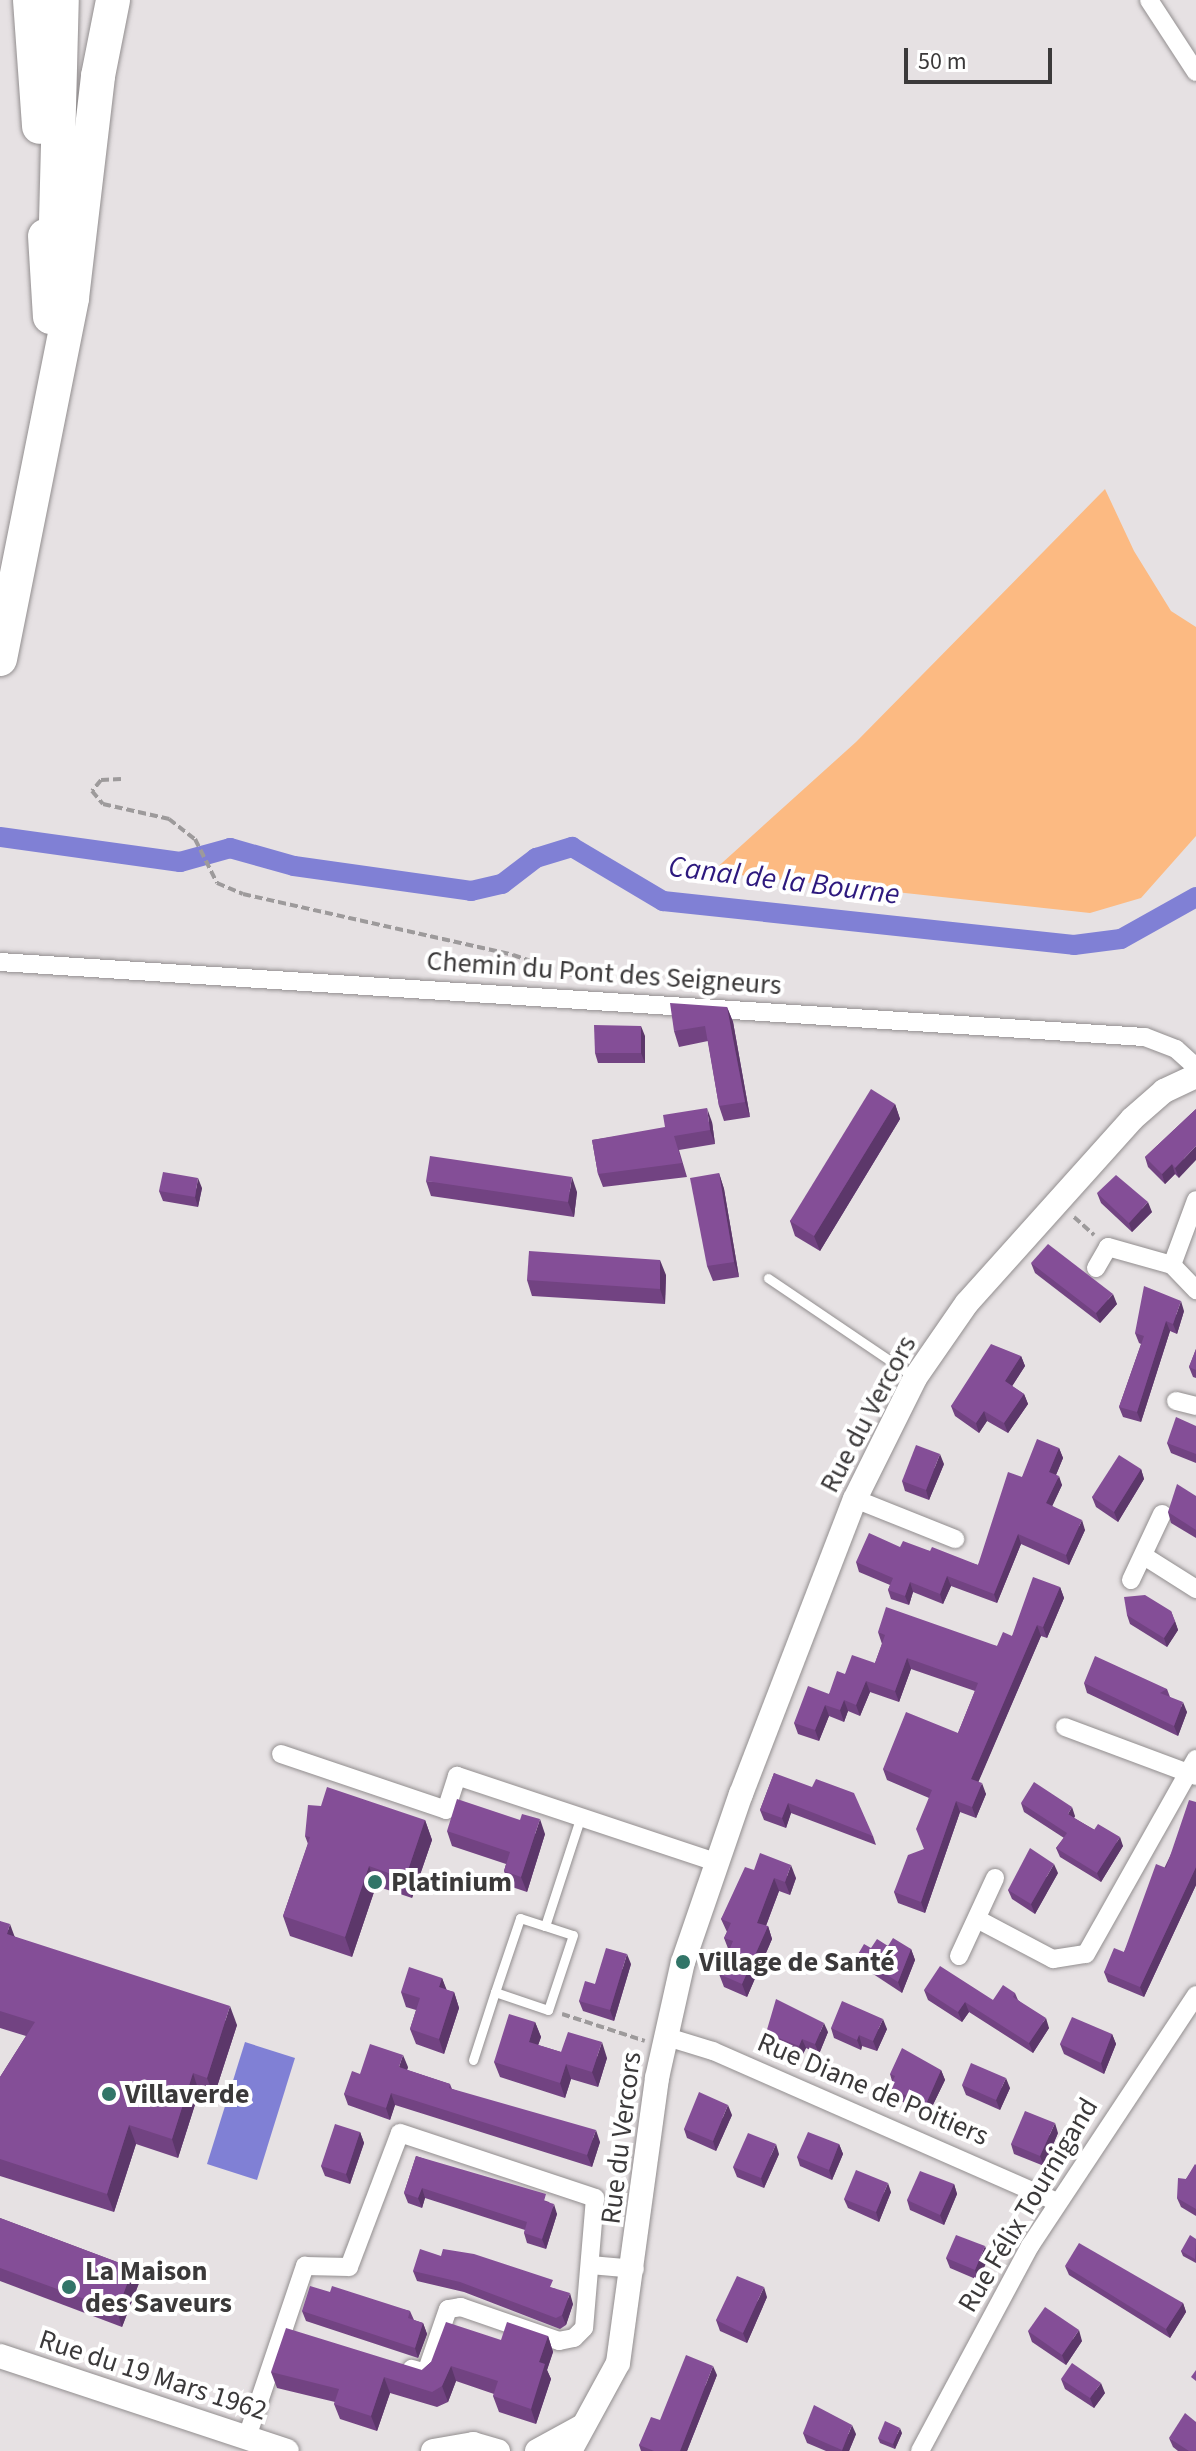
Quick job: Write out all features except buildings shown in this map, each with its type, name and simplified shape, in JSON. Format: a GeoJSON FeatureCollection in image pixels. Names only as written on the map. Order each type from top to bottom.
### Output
{"type":"FeatureCollection","features":[{"type":"Feature","properties":{"kind":"highway"},"geometry":{"type":"LineString","coordinates":[[30,0],[61,307]]}},
{"type":"Feature","properties":{"kind":"highway"},"geometry":{"type":"LineString","coordinates":[[61,307],[58,219],[62,0]]}},
{"type":"Feature","properties":{"kind":"highway"},"geometry":{"type":"LineString","coordinates":[[61,307],[75,0]]}},
{"type":"Feature","properties":{"kind":"highway"},"geometry":{"type":"LineString","coordinates":[[0,659],[113,0]]}},
{"type":"Feature","properties":{"kind":"highway"},"geometry":{"type":"LineString","coordinates":[[0,601],[41,433]]}},
{"type":"Feature","properties":{"kind":"street"},"geometry":{"type":"LineString","coordinates":[[1149,0],[1196,72]]}},
{"type":"Feature","properties":{"kind":"street","name":"Chemin du Pont des Seigneurs"},"geometry":{"type":"LineString","coordinates":[[0,962],[1145,1037],[1176,1049],[1196,1067]]}},
{"type":"Feature","properties":{"kind":"street","name":"Rue du Vercors"},"geometry":{"type":"LineString","coordinates":[[570,2451],[618,2363],[635,2269],[663,2042],[716,1862],[855,1499],[915,1378],[967,1303],[1148,1104],[1196,1076]]}},
{"type":"Feature","properties":{"kind":"street"},"geometry":{"type":"LineString","coordinates":[[1172,1265],[1196,1200]]}},
{"type":"Feature","properties":{"kind":"street"},"geometry":{"type":"LineString","coordinates":[[1096,1268],[1108,1247],[1172,1265],[1196,1290]]}},
{"type":"Feature","properties":{"kind":"street"},"geometry":{"type":"LineString","coordinates":[[1176,1401],[1196,1406]]}},
{"type":"Feature","properties":{"kind":"street"},"geometry":{"type":"LineString","coordinates":[[855,1499],[955,1539]]}},
{"type":"Feature","properties":{"kind":"street"},"geometry":{"type":"LineString","coordinates":[[1131,1580],[1162,1514]]}},
{"type":"Feature","properties":{"kind":"street"},"geometry":{"type":"LineString","coordinates":[[1144,1556],[1196,1589]]}},
{"type":"Feature","properties":{"kind":"street"},"geometry":{"type":"LineString","coordinates":[[977,1919],[1053,1959],[1086,1954],[1194,1770],[1065,1727]]}},
{"type":"Feature","properties":{"kind":"street"},"geometry":{"type":"LineString","coordinates":[[281,1754],[446,1810],[457,1776],[716,1862]]}},
{"type":"Feature","properties":{"kind":"street"},"geometry":{"type":"LineString","coordinates":[[959,1956],[995,1878]]}},
{"type":"Feature","properties":{"kind":"street","name":"Rue Félix Tournigand"},"geometry":{"type":"LineString","coordinates":[[920,2451],[1057,2202],[1196,1995]]}},
{"type":"Feature","properties":{"kind":"street","name":"Rue Diane de Poitiers"},"geometry":{"type":"LineString","coordinates":[[663,2042],[713,2051],[1057,2202]]}},
{"type":"Feature","properties":{"kind":"street"},"geometry":{"type":"LineString","coordinates":[[247,2437],[292,2330],[305,2266],[349,2267],[400,2133],[595,2198],[584,2328],[574,2338],[559,2341],[461,2307],[448,2309],[426,2373],[398,2364]]}},
{"type":"Feature","properties":{"kind":"street"},"geometry":{"type":"LineString","coordinates":[[591,2265],[635,2269]]}},
{"type":"Feature","properties":{"kind":"street","name":"Rue du 19 Mars 1962"},"geometry":{"type":"LineString","coordinates":[[0,2356],[287,2451]]}},
{"type":"Feature","properties":{"kind":"street"},"geometry":{"type":"LineString","coordinates":[[537,2451],[589,2421]]}},
{"type":"Feature","properties":{"kind":"street"},"geometry":{"type":"LineString","coordinates":[[433,2451],[473,2444],[498,2451]]}},
{"type":"Feature","properties":{"kind":"lane"},"geometry":{"type":"LineString","coordinates":[[768,1278],[915,1378]]}},
{"type":"Feature","properties":{"kind":"lane"},"geometry":{"type":"LineString","coordinates":[[545,1926],[581,1816]]}},
{"type":"Feature","properties":{"kind":"lane"},"geometry":{"type":"LineString","coordinates":[[473,2060],[495,1992],[520,1918],[573,1935],[548,2010],[495,1992]]}},
{"type":"Feature","properties":{"kind":"path"},"geometry":{"type":"LineString","coordinates":[[121,779],[101,780],[92,791],[103,804],[169,819],[195,839],[217,883],[243,894],[513,955],[590,981]]}},
{"type":"Feature","properties":{"kind":"path"},"geometry":{"type":"LineString","coordinates":[[1057,1202],[1108,1247]]}},
{"type":"Feature","properties":{"kind":"path"},"geometry":{"type":"LineString","coordinates":[[548,2010],[663,2042]]}},
{"type":"Feature","properties":{"kind":"shaded area"},"geometry":{"type":"Polygon","coordinates":[[[1105,489],[1134,551],[1171,611],[1196,627],[1196,836],[1141,898],[1090,913],[712,872],[856,742],[1105,489]]]}},
{"type":"Feature","properties":{"kind":"shaded area"},"geometry":{"type":"Polygon","coordinates":[[[245,2042],[295,2058],[257,2180],[207,2164],[245,2042]]]}},
{"type":"Feature","properties":{"kind":"waterway","name":"Canal de la Bourne"},"geometry":{"type":"LineString","coordinates":[[0,837],[180,862],[230,848],[294,866],[471,891],[502,884],[536,858],[572,847],[663,901],[1074,945],[1121,939],[1196,897]]}},
{"type":"Feature","properties":{"kind":"place","name":"Platinium"},"geometry":{"type":"Point","coordinates":[375,1882]}},
{"type":"Feature","properties":{"kind":"place","name":"Village de Santé"},"geometry":{"type":"Point","coordinates":[683,1962]}},
{"type":"Feature","properties":{"kind":"place","name":"Villaverde"},"geometry":{"type":"Point","coordinates":[109,2094]}},
{"type":"Feature","properties":{"kind":"place","name":"La Maison des Saveurs"},"geometry":{"type":"Point","coordinates":[69,2287]}}]}
